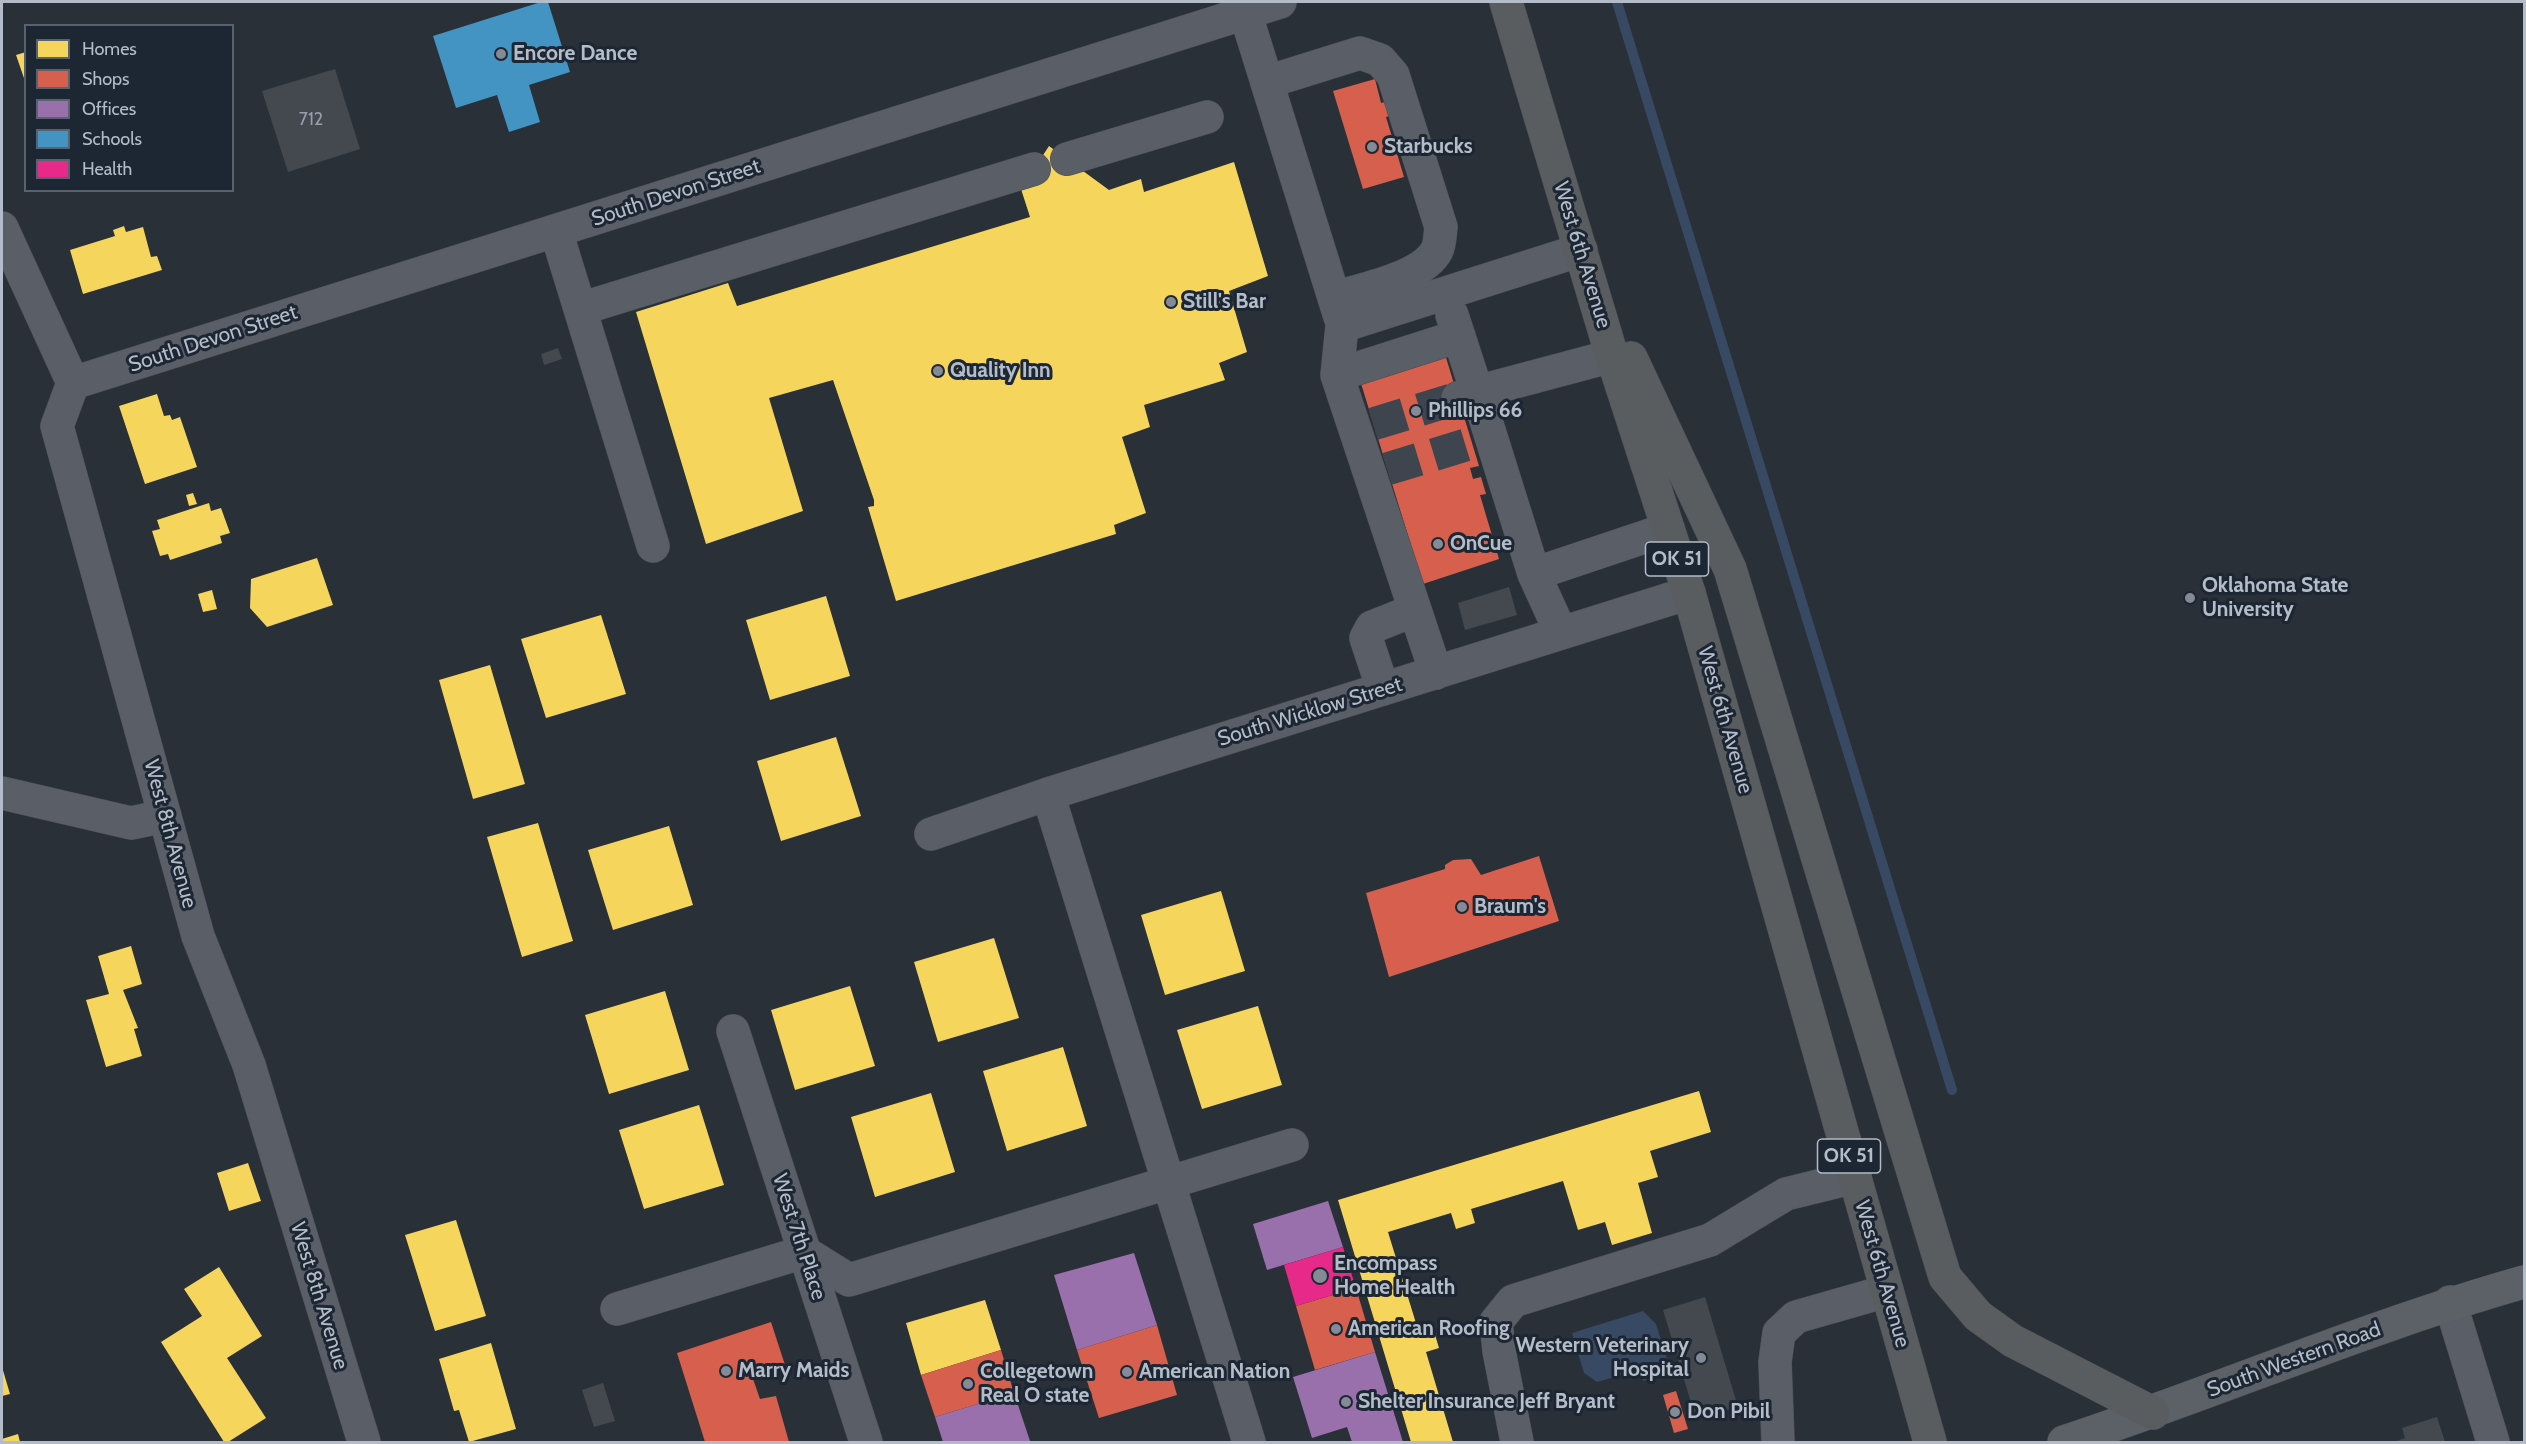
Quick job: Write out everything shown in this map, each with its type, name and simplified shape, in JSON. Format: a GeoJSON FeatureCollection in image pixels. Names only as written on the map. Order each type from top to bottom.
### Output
{"type":"FeatureCollection","features":[{"type":"Feature","properties":{"kind":"highway","name":"West 6th Avenue"},"geometry":{"type":"LineString","coordinates":[[1506,2],[1612,356],[1689,593],[1930,1443]]}},
{"type":"Feature","properties":{"kind":"highway"},"geometry":{"type":"LineString","coordinates":[[1581,250],[1730,569],[1946,1277],[1978,1316],[2013,1341],[2153,1413]]}},
{"type":"Feature","properties":{"kind":"main road","name":"South Western Road"},"geometry":{"type":"LineString","coordinates":[[2064,1443],[2153,1413],[2450,1302],[2524,1282]]}},
{"type":"Feature","properties":{"kind":"street","name":"South Devon Street"},"geometry":{"type":"LineString","coordinates":[[73,384],[1280,2]]}},
{"type":"Feature","properties":{"kind":"street"},"geometry":{"type":"LineString","coordinates":[[1245,12],[1338,312],[1336,375],[1364,426],[1415,610],[1436,673]]}},
{"type":"Feature","properties":{"kind":"street"},"geometry":{"type":"LineString","coordinates":[[1267,82],[1360,53],[1380,60],[1393,75],[1441,227],[1438,249],[1428,263],[1338,312]]}},
{"type":"Feature","properties":{"kind":"street"},"geometry":{"type":"LineString","coordinates":[[1067,159],[1207,117]]}},
{"type":"Feature","properties":{"kind":"street"},"geometry":{"type":"LineString","coordinates":[[580,309],[1034,169]]}},
{"type":"Feature","properties":{"kind":"street"},"geometry":{"type":"LineString","coordinates":[[2,228],[73,384]]}},
{"type":"Feature","properties":{"kind":"street"},"geometry":{"type":"LineString","coordinates":[[556,231],[653,546]]}},
{"type":"Feature","properties":{"kind":"street"},"geometry":{"type":"LineString","coordinates":[[1338,312],[1445,293],[1581,250]]}},
{"type":"Feature","properties":{"kind":"street"},"geometry":{"type":"LineString","coordinates":[[1445,293],[1459,336],[1468,395],[1481,440],[1534,574],[1561,633]]}},
{"type":"Feature","properties":{"kind":"street"},"geometry":{"type":"LineString","coordinates":[[1336,375],[1459,336]]}},
{"type":"Feature","properties":{"kind":"street"},"geometry":{"type":"LineString","coordinates":[[1468,395],[1612,356]]}},
{"type":"Feature","properties":{"kind":"street","name":"West 8th Avenue"},"geometry":{"type":"LineString","coordinates":[[73,384],[57,426],[198,936],[249,1065],[364,1443]]}},
{"type":"Feature","properties":{"kind":"street"},"geometry":{"type":"LineString","coordinates":[[1534,574],[1668,529]]}},
{"type":"Feature","properties":{"kind":"street","name":"South Wicklow Street"},"geometry":{"type":"LineString","coordinates":[[931,834],[1048,794],[1689,593]]}},
{"type":"Feature","properties":{"kind":"street"},"geometry":{"type":"LineString","coordinates":[[1383,689],[1366,638],[1372,627],[1415,610]]}},
{"type":"Feature","properties":{"kind":"street"},"geometry":{"type":"LineString","coordinates":[[2,793],[131,824],[165,816]]}},
{"type":"Feature","properties":{"kind":"street"},"geometry":{"type":"LineString","coordinates":[[1048,794],[1249,1443]]}},
{"type":"Feature","properties":{"kind":"street","name":"West 7th Place"},"geometry":{"type":"LineString","coordinates":[[733,1030],[866,1443]]}},
{"type":"Feature","properties":{"kind":"street"},"geometry":{"type":"LineString","coordinates":[[617,1309],[804,1252],[849,1280],[1293,1145]]}},
{"type":"Feature","properties":{"kind":"street"},"geometry":{"type":"LineString","coordinates":[[1517,1443],[1499,1352],[1497,1322],[1513,1301],[1710,1240],[1786,1194],[1855,1177]]}},
{"type":"Feature","properties":{"kind":"street"},"geometry":{"type":"LineString","coordinates":[[1778,1443],[1775,1362],[1779,1333],[1796,1317],[1887,1291]]}},
{"type":"Feature","properties":{"kind":"street"},"geometry":{"type":"LineString","coordinates":[[2450,1302],[2493,1443]]}},
{"type":"Feature","properties":{"kind":"water"},"geometry":{"type":"Polygon","coordinates":[[[1643,1311],[1656,1324],[1671,1372],[1643,1381],[1640,1370],[1597,1382],[1584,1373],[1572,1333],[1643,1311]]]}},
{"type":"Feature","properties":{"kind":"building: Homes"},"geometry":{"type":"Polygon","coordinates":[[[24,53],[24,78],[16,55],[24,53]]]}},
{"type":"Feature","properties":{"kind":"building: Homes","name":"Quality Inn"},"geometry":{"type":"Polygon","coordinates":[[[1049,146],[1109,190],[1141,179],[1144,192],[1234,162],[1268,276],[1229,291],[1247,352],[1219,363],[1225,380],[1144,405],[1150,427],[1122,437],[1146,513],[1114,525],[1116,534],[896,601],[868,507],[874,506],[874,500],[833,380],[769,398],[803,511],[706,544],[636,312],[728,283],[737,306],[1030,217],[1021,189],[1049,146]]]}},
{"type":"Feature","properties":{"kind":"building: Homes"},"geometry":{"type":"Polygon","coordinates":[[[124,226],[126,232],[143,227],[151,257],[157,256],[162,270],[83,294],[70,250],[115,236],[113,230],[124,226]]]}},
{"type":"Feature","properties":{"kind":"building: Homes"},"geometry":{"type":"Polygon","coordinates":[[[157,394],[164,416],[170,415],[172,420],[180,417],[197,467],[145,484],[119,406],[157,394]]]}},
{"type":"Feature","properties":{"kind":"building: Homes"},"geometry":{"type":"Polygon","coordinates":[[[193,493],[197,504],[189,506],[186,495],[193,493]]]}},
{"type":"Feature","properties":{"kind":"building: Homes"},"geometry":{"type":"Polygon","coordinates":[[[209,503],[211,511],[221,508],[230,533],[220,536],[222,543],[170,560],[168,554],[160,556],[152,531],[160,529],[157,520],[209,503]]]}},
{"type":"Feature","properties":{"kind":"building: Homes"},"geometry":{"type":"Polygon","coordinates":[[[317,558],[333,605],[267,627],[250,608],[251,579],[317,558]]]}},
{"type":"Feature","properties":{"kind":"building: Homes"},"geometry":{"type":"Polygon","coordinates":[[[212,590],[217,609],[203,612],[198,594],[212,590]]]}},
{"type":"Feature","properties":{"kind":"building: Homes"},"geometry":{"type":"Polygon","coordinates":[[[826,596],[850,676],[770,700],[746,620],[826,596]]]}},
{"type":"Feature","properties":{"kind":"building: Homes"},"geometry":{"type":"Polygon","coordinates":[[[601,615],[626,694],[546,718],[521,639],[601,615]]]}},
{"type":"Feature","properties":{"kind":"building: Homes"},"geometry":{"type":"Polygon","coordinates":[[[490,665],[525,784],[473,799],[439,680],[490,665]]]}},
{"type":"Feature","properties":{"kind":"building: Homes"},"geometry":{"type":"Polygon","coordinates":[[[836,737],[861,816],[781,841],[757,761],[836,737]]]}},
{"type":"Feature","properties":{"kind":"building: Homes"},"geometry":{"type":"Polygon","coordinates":[[[538,823],[573,941],[522,957],[487,837],[538,823]]]}},
{"type":"Feature","properties":{"kind":"building: Homes"},"geometry":{"type":"Polygon","coordinates":[[[669,826],[693,905],[613,930],[588,850],[669,826]]]}},
{"type":"Feature","properties":{"kind":"building: Homes"},"geometry":{"type":"Polygon","coordinates":[[[1221,891],[1245,971],[1165,995],[1141,915],[1221,891]]]}},
{"type":"Feature","properties":{"kind":"building: Homes"},"geometry":{"type":"Polygon","coordinates":[[[994,938],[1019,1018],[938,1042],[914,962],[994,938]]]}},
{"type":"Feature","properties":{"kind":"building: Homes"},"geometry":{"type":"Polygon","coordinates":[[[131,946],[142,984],[123,990],[138,1028],[134,1029],[142,1056],[106,1067],[86,1000],[109,994],[98,956],[131,946]]]}},
{"type":"Feature","properties":{"kind":"building: Homes"},"geometry":{"type":"Polygon","coordinates":[[[850,986],[875,1066],[795,1090],[771,1010],[850,986]]]}},
{"type":"Feature","properties":{"kind":"building: Homes"},"geometry":{"type":"Polygon","coordinates":[[[665,991],[689,1070],[609,1094],[585,1015],[665,991]]]}},
{"type":"Feature","properties":{"kind":"building: Homes"},"geometry":{"type":"Polygon","coordinates":[[[1258,1006],[1282,1085],[1202,1109],[1177,1030],[1258,1006]]]}},
{"type":"Feature","properties":{"kind":"building: Homes"},"geometry":{"type":"Polygon","coordinates":[[[1063,1047],[1087,1126],[1007,1151],[983,1071],[1063,1047]]]}},
{"type":"Feature","properties":{"kind":"building: Homes"},"geometry":{"type":"Polygon","coordinates":[[[1699,1091],[1711,1132],[1650,1151],[1658,1177],[1638,1183],[1652,1233],[1612,1245],[1605,1222],[1578,1230],[1563,1181],[1471,1209],[1475,1223],[1456,1229],[1451,1213],[1388,1232],[1419,1333],[1433,1328],[1439,1348],[1426,1352],[1453,1442],[1411,1442],[1338,1200],[1699,1091]]]}},
{"type":"Feature","properties":{"kind":"building: Homes"},"geometry":{"type":"Polygon","coordinates":[[[931,1093],[955,1172],[875,1197],[851,1117],[931,1093]]]}},
{"type":"Feature","properties":{"kind":"building: Homes"},"geometry":{"type":"Polygon","coordinates":[[[699,1105],[724,1185],[644,1209],[619,1130],[699,1105]]]}},
{"type":"Feature","properties":{"kind":"building: Homes"},"geometry":{"type":"Polygon","coordinates":[[[248,1163],[261,1201],[229,1211],[217,1173],[248,1163]]]}},
{"type":"Feature","properties":{"kind":"building: Homes"},"geometry":{"type":"Polygon","coordinates":[[[456,1220],[486,1316],[435,1331],[405,1235],[456,1220]]]}},
{"type":"Feature","properties":{"kind":"building: Homes"},"geometry":{"type":"Polygon","coordinates":[[[219,1267],[262,1336],[227,1358],[266,1418],[228,1442],[224,1442],[161,1342],[202,1316],[184,1289],[219,1267]]]}},
{"type":"Feature","properties":{"kind":"building: Homes"},"geometry":{"type":"Polygon","coordinates":[[[985,1300],[1001,1350],[921,1375],[906,1323],[985,1300]]]}},
{"type":"Feature","properties":{"kind":"building: Homes"},"geometry":{"type":"Polygon","coordinates":[[[491,1343],[516,1429],[469,1442],[459,1410],[454,1411],[439,1359],[491,1343]]]}},
{"type":"Feature","properties":{"kind":"building: Homes"},"geometry":{"type":"Polygon","coordinates":[[[2,1367],[10,1394],[2,1396],[2,1367]]]}},
{"type":"Feature","properties":{"kind":"building: Homes"},"geometry":{"type":"Polygon","coordinates":[[[18,1434],[20,1442],[2,1442],[2,1439],[18,1434]]]}},
{"type":"Feature","properties":{"kind":"building: Shops","name":"Starbucks"},"geometry":{"type":"Polygon","coordinates":[[[1375,79],[1381,103],[1389,101],[1393,115],[1386,117],[1404,177],[1363,189],[1333,91],[1375,79]]]}},
{"type":"Feature","properties":{"kind":"building: Shops"},"geometry":{"type":"Polygon","coordinates":[[[1444,351],[1479,466],[1470,468],[1473,479],[1481,477],[1486,494],[1480,495],[1499,559],[1423,584],[1359,377],[1444,351]]]}},
{"type":"Feature","properties":{"kind":"building: Shops","name":"Braum's"},"geometry":{"type":"Polygon","coordinates":[[[1539,856],[1559,921],[1389,977],[1366,893],[1445,869],[1445,865],[1453,860],[1471,859],[1481,875],[1539,856]]]}},
{"type":"Feature","properties":{"kind":"building: Shops","name":"American Roofing"},"geometry":{"type":"Polygon","coordinates":[[[1356,1288],[1375,1352],[1315,1370],[1296,1306],[1356,1288]]]}},
{"type":"Feature","properties":{"kind":"building: Shops","name":"Marry Maids"},"geometry":{"type":"Polygon","coordinates":[[[771,1322],[785,1365],[752,1376],[760,1399],[776,1396],[789,1442],[705,1442],[677,1353],[771,1322]]]}},
{"type":"Feature","properties":{"kind":"building: Shops","name":"American Nation"},"geometry":{"type":"Polygon","coordinates":[[[1157,1325],[1177,1395],[1099,1418],[1077,1350],[1157,1325]]]}},
{"type":"Feature","properties":{"kind":"building: Shops","name":"Collegetown Real O state"},"geometry":{"type":"Polygon","coordinates":[[[1001,1350],[1014,1393],[935,1417],[921,1375],[1001,1350]]]}},
{"type":"Feature","properties":{"kind":"building: Shops","name":"Don Pibil"},"geometry":{"type":"Polygon","coordinates":[[[1676,1391],[1688,1429],[1674,1433],[1663,1395],[1676,1391]]]}},
{"type":"Feature","properties":{"kind":"building: Offices"},"geometry":{"type":"Polygon","coordinates":[[[1328,1201],[1343,1247],[1267,1270],[1253,1224],[1328,1201]]]}},
{"type":"Feature","properties":{"kind":"building: Offices"},"geometry":{"type":"Polygon","coordinates":[[[1134,1253],[1157,1325],[1077,1350],[1054,1275],[1134,1253]]]}},
{"type":"Feature","properties":{"kind":"building: Offices","name":"Shelter Insurance Jeff Bryant"},"geometry":{"type":"Polygon","coordinates":[[[1375,1352],[1403,1442],[1352,1442],[1347,1427],[1312,1438],[1293,1377],[1375,1352]]]}},
{"type":"Feature","properties":{"kind":"building: Offices"},"geometry":{"type":"Polygon","coordinates":[[[1014,1393],[1030,1441],[943,1442],[935,1417],[1014,1393]]]}},
{"type":"Feature","properties":{"kind":"building: Schools","name":"Encore Dance"},"geometry":{"type":"Polygon","coordinates":[[[541,2],[548,2],[570,72],[529,85],[540,122],[509,132],[497,95],[456,108],[433,36],[541,2]]]}},
{"type":"Feature","properties":{"kind":"building: Health","name":"Encompass Home Health"},"geometry":{"type":"Polygon","coordinates":[[[1343,1247],[1356,1288],[1296,1306],[1284,1265],[1343,1247]]]}},
{"type":"Feature","properties":{"kind":"building: Other"},"geometry":{"type":"Polygon","coordinates":[[[335,69],[360,149],[288,172],[262,91],[335,69]]]}},
{"type":"Feature","properties":{"kind":"building: Other"},"geometry":{"type":"Polygon","coordinates":[[[558,348],[562,359],[544,365],[541,354],[558,348]]]}},
{"type":"Feature","properties":{"kind":"building: Other"},"geometry":{"type":"Polygon","coordinates":[[[1509,587],[1517,615],[1465,630],[1458,603],[1509,587]]]}},
{"type":"Feature","properties":{"kind":"building: Other","name":"Western Veterinary Hospital"},"geometry":{"type":"Polygon","coordinates":[[[1705,1297],[1738,1407],[1696,1419],[1663,1310],[1705,1297]]]}},
{"type":"Feature","properties":{"kind":"building: Other"},"geometry":{"type":"Polygon","coordinates":[[[603,1383],[615,1421],[594,1427],[582,1390],[603,1383]]]}},
{"type":"Feature","properties":{"kind":"building: Other"},"geometry":{"type":"Polygon","coordinates":[[[2437,1417],[2445,1442],[2394,1442],[2405,1438],[2402,1428],[2437,1417]]]}},
{"type":"Feature","properties":{"kind":"waterway"},"geometry":{"type":"LineString","coordinates":[[1617,2],[1952,1090]]}},
{"type":"Feature","properties":{"kind":"tunnel"},"geometry":{"type":"LineString","coordinates":[[1373,424],[1458,398]]}},
{"type":"Feature","properties":{"kind":"tunnel"},"geometry":{"type":"LineString","coordinates":[[1387,469],[1472,443]]}},
{"type":"Feature","properties":{"kind":"place","name":"Encore Dance"},"geometry":{"type":"Point","coordinates":[501,54]}},
{"type":"Feature","properties":{"kind":"place","name":"Starbucks"},"geometry":{"type":"Point","coordinates":[1372,147]}},
{"type":"Feature","properties":{"kind":"place","name":"Still's Bar"},"geometry":{"type":"Point","coordinates":[1171,302]}},
{"type":"Feature","properties":{"kind":"place","name":"Quality Inn"},"geometry":{"type":"Point","coordinates":[938,371]}},
{"type":"Feature","properties":{"kind":"place","name":"Phillips 66"},"geometry":{"type":"Point","coordinates":[1416,411]}},
{"type":"Feature","properties":{"kind":"place","name":"OnCue"},"geometry":{"type":"Point","coordinates":[1438,544]}},
{"type":"Feature","properties":{"kind":"place","name":"Oklahoma State University"},"geometry":{"type":"Point","coordinates":[2190,598]}},
{"type":"Feature","properties":{"kind":"place","name":"Braum's"},"geometry":{"type":"Point","coordinates":[1462,907]}},
{"type":"Feature","properties":{"kind":"place","name":"Encompass Home Health"},"geometry":{"type":"Point","coordinates":[1320,1276]}},
{"type":"Feature","properties":{"kind":"place","name":"American Roofing"},"geometry":{"type":"Point","coordinates":[1336,1329]}},
{"type":"Feature","properties":{"kind":"place","name":"Western Veterinary Hospital"},"geometry":{"type":"Point","coordinates":[1701,1358]}},
{"type":"Feature","properties":{"kind":"place","name":"Marry Maids"},"geometry":{"type":"Point","coordinates":[726,1371]}},
{"type":"Feature","properties":{"kind":"place","name":"American Nation"},"geometry":{"type":"Point","coordinates":[1127,1372]}},
{"type":"Feature","properties":{"kind":"place","name":"Collegetown Real O state"},"geometry":{"type":"Point","coordinates":[968,1384]}},
{"type":"Feature","properties":{"kind":"place","name":"Shelter Insurance Jeff Bryant"},"geometry":{"type":"Point","coordinates":[1346,1402]}},
{"type":"Feature","properties":{"kind":"place","name":"Don Pibil"},"geometry":{"type":"Point","coordinates":[1675,1412]}}]}
